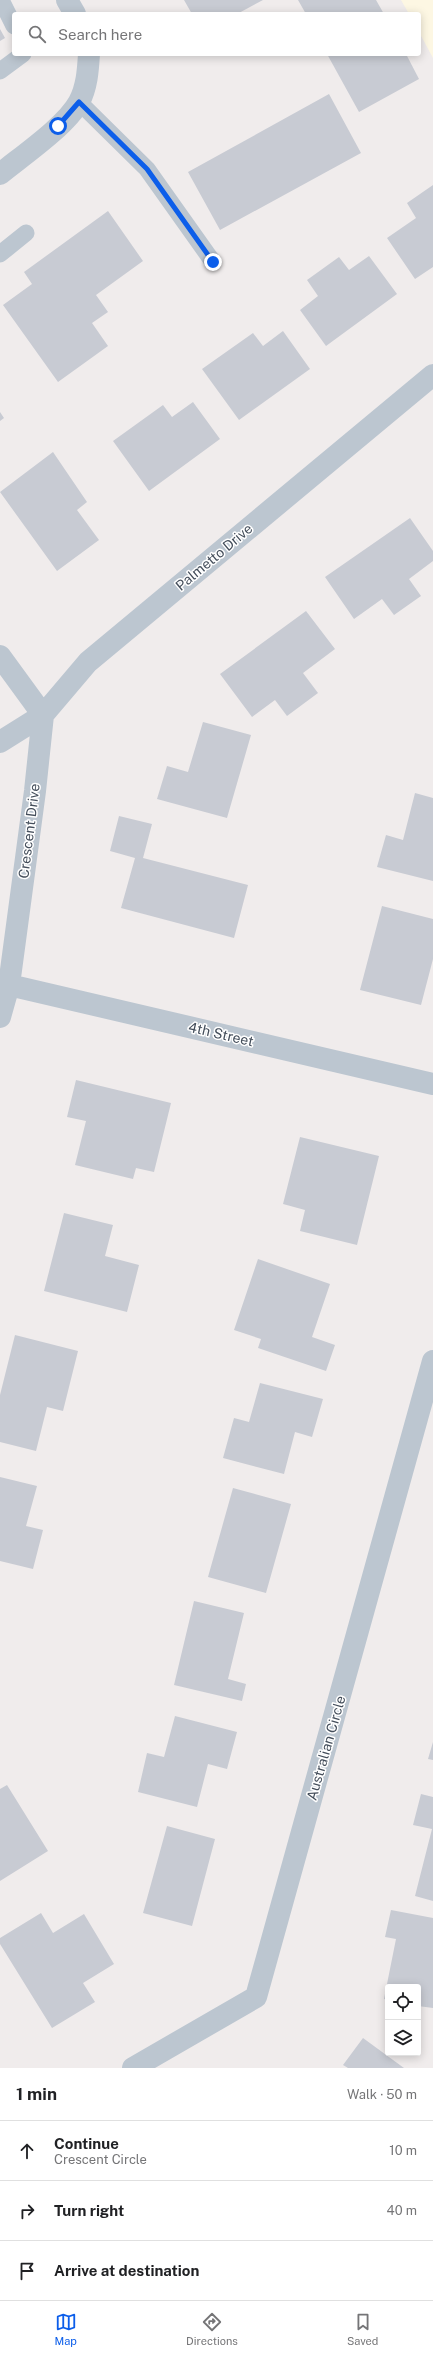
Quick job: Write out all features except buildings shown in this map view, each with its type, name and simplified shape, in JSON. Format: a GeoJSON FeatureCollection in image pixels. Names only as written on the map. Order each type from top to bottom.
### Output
{"type":"FeatureCollection","features":[{"type":"Feature","properties":{"kind":"street"},"geometry":{"type":"LineString","coordinates":[[67,0],[73,12]]}},
{"type":"Feature","properties":{"kind":"street"},"geometry":{"type":"LineString","coordinates":[[0,174],[58,126],[79,102],[88,78],[89,56]]}},
{"type":"Feature","properties":{"kind":"street","name":"Palmetto Drive"},"geometry":{"type":"LineString","coordinates":[[0,742],[42,715],[88,662],[433,375]]}},
{"type":"Feature","properties":{"kind":"street"},"geometry":{"type":"LineString","coordinates":[[0,656],[42,715]]}},
{"type":"Feature","properties":{"kind":"street","name":"Crescent Drive"},"geometry":{"type":"LineString","coordinates":[[0,1017],[9,985],[35,791],[42,715]]}},
{"type":"Feature","properties":{"kind":"street","name":"4th Street"},"geometry":{"type":"LineString","coordinates":[[9,985],[433,1084]]}},
{"type":"Feature","properties":{"kind":"street","name":"Australian Circle"},"geometry":{"type":"LineString","coordinates":[[133,2068],[256,1997],[433,1361]]}},
{"type":"Feature","properties":{"kind":"lane"},"geometry":{"type":"LineString","coordinates":[[1,0],[12,22]]}},
{"type":"Feature","properties":{"kind":"lane"},"geometry":{"type":"LineString","coordinates":[[0,71],[20,56]]}},
{"type":"Feature","properties":{"kind":"lane"},"geometry":{"type":"LineString","coordinates":[[79,102],[147,169],[213,262]]}},
{"type":"Feature","properties":{"kind":"lane"},"geometry":{"type":"LineString","coordinates":[[2,249],[26,233]]}},
{"type":"Feature","properties":{"kind":"shaded area"},"geometry":{"type":"Polygon","coordinates":[[[401,0],[433,0],[433,58],[421,36],[421,12],[408,12],[401,0]]]}},
{"type":"Feature","properties":{"kind":"route"},"geometry":{"type":"LineString","coordinates":[[58,126],[79,102],[147,169],[186,221],[213,262]]}}]}
